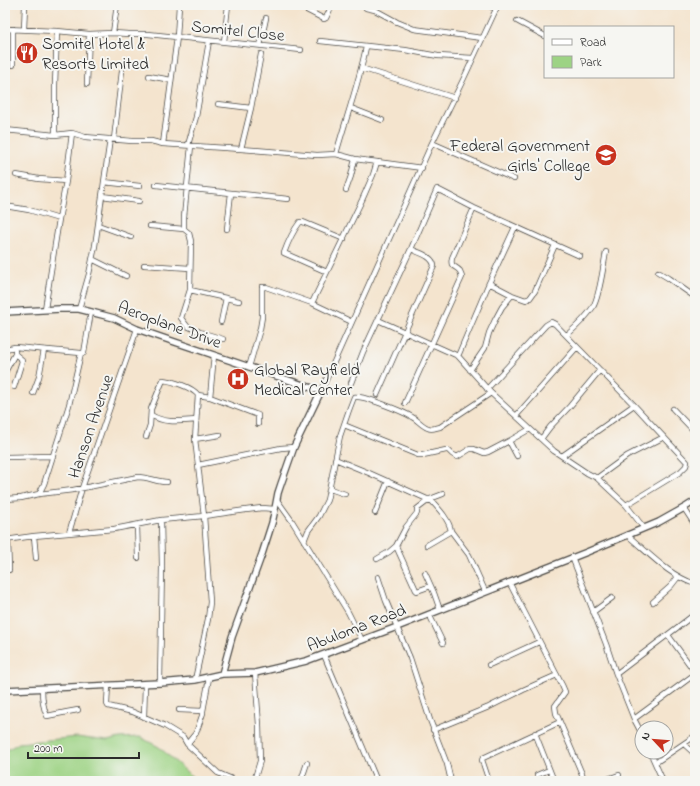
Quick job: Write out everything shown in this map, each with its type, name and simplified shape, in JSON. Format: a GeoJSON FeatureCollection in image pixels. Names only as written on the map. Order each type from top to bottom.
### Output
{"type":"FeatureCollection","features":[{"type":"Feature","properties":{"kind":"street"},"geometry":{"type":"LineString","coordinates":[[24,29],[25,5]]}},
{"type":"Feature","properties":{"kind":"street"},"geometry":{"type":"LineString","coordinates":[[113,33],[117,5]]}},
{"type":"Feature","properties":{"kind":"street"},"geometry":{"type":"LineString","coordinates":[[163,144],[177,37],[179,5]]}},
{"type":"Feature","properties":{"kind":"street"},"geometry":{"type":"LineString","coordinates":[[224,42],[228,5]]}},
{"type":"Feature","properties":{"kind":"street"},"geometry":{"type":"LineString","coordinates":[[299,6],[324,19],[326,18],[332,5]]}},
{"type":"Feature","properties":{"kind":"street"},"geometry":{"type":"LineString","coordinates":[[222,674],[232,637],[262,554],[279,490],[294,447],[321,391],[432,143],[455,98],[497,7],[488,5]]}},
{"type":"Feature","properties":{"kind":"street"},"geometry":{"type":"LineString","coordinates":[[366,8],[375,10],[397,22],[414,28],[482,38]]}},
{"type":"Feature","properties":{"kind":"street"},"geometry":{"type":"LineString","coordinates":[[260,46],[266,18]]}},
{"type":"Feature","properties":{"kind":"street"},"geometry":{"type":"LineString","coordinates":[[517,21],[544,35]]}},
{"type":"Feature","properties":{"kind":"street","name":"Somitel Close"},"geometry":{"type":"LineString","coordinates":[[5,28],[88,34],[148,34],[301,50]]}},
{"type":"Feature","properties":{"kind":"street"},"geometry":{"type":"LineString","coordinates":[[13,29],[13,65]]}},
{"type":"Feature","properties":{"kind":"street"},"geometry":{"type":"LineString","coordinates":[[55,135],[57,31]]}},
{"type":"Feature","properties":{"kind":"street"},"geometry":{"type":"LineString","coordinates":[[87,84],[88,34]]}},
{"type":"Feature","properties":{"kind":"street"},"geometry":{"type":"LineString","coordinates":[[184,229],[189,146],[196,118],[209,40]]}},
{"type":"Feature","properties":{"kind":"street"},"geometry":{"type":"LineString","coordinates":[[320,41],[406,50],[438,56],[473,58]]}},
{"type":"Feature","properties":{"kind":"street"},"geometry":{"type":"LineString","coordinates":[[336,154],[351,108],[366,47]]}},
{"type":"Feature","properties":{"kind":"street"},"geometry":{"type":"LineString","coordinates":[[241,149],[251,108],[261,54]]}},
{"type":"Feature","properties":{"kind":"street"},"geometry":{"type":"LineString","coordinates":[[361,68],[455,98]]}},
{"type":"Feature","properties":{"kind":"street"},"geometry":{"type":"LineString","coordinates":[[79,309],[95,246],[122,71]]}},
{"type":"Feature","properties":{"kind":"street"},"geometry":{"type":"LineString","coordinates":[[150,76],[171,80]]}},
{"type":"Feature","properties":{"kind":"street"},"geometry":{"type":"LineString","coordinates":[[218,104],[251,108]]}},
{"type":"Feature","properties":{"kind":"street"},"geometry":{"type":"LineString","coordinates":[[351,108],[382,120]]}},
{"type":"Feature","properties":{"kind":"street"},"geometry":{"type":"LineString","coordinates":[[5,130],[55,135],[72,134],[85,138],[151,141],[163,144],[189,146],[317,155],[336,154],[355,160],[422,168]]}},
{"type":"Feature","properties":{"kind":"street"},"geometry":{"type":"LineString","coordinates":[[45,309],[66,181],[72,134]]}},
{"type":"Feature","properties":{"kind":"street"},"geometry":{"type":"LineString","coordinates":[[432,143],[514,179]]}},
{"type":"Feature","properties":{"kind":"street"},"geometry":{"type":"LineString","coordinates":[[346,190],[355,160]]}},
{"type":"Feature","properties":{"kind":"street"},"geometry":{"type":"LineString","coordinates":[[312,303],[368,188],[377,162]]}},
{"type":"Feature","properties":{"kind":"street"},"geometry":{"type":"LineString","coordinates":[[16,175],[39,179],[66,181]]}},
{"type":"Feature","properties":{"kind":"street"},"geometry":{"type":"LineString","coordinates":[[104,182],[140,186]]}},
{"type":"Feature","properties":{"kind":"street"},"geometry":{"type":"LineString","coordinates":[[156,186],[288,200]]}},
{"type":"Feature","properties":{"kind":"street"},"geometry":{"type":"LineString","coordinates":[[352,383],[363,352],[437,189],[474,208],[580,256]]}},
{"type":"Feature","properties":{"kind":"street"},"geometry":{"type":"LineString","coordinates":[[227,229],[231,193]]}},
{"type":"Feature","properties":{"kind":"street"},"geometry":{"type":"LineString","coordinates":[[102,196],[140,200]]}},
{"type":"Feature","properties":{"kind":"street"},"geometry":{"type":"LineString","coordinates":[[5,206],[29,210],[59,219]]}},
{"type":"Feature","properties":{"kind":"street"},"geometry":{"type":"LineString","coordinates":[[405,403],[462,277],[460,272],[452,266],[451,263],[474,208]]}},
{"type":"Feature","properties":{"kind":"street"},"geometry":{"type":"LineString","coordinates":[[327,272],[284,253],[290,239],[298,224],[303,222],[344,239]]}},
{"type":"Feature","properties":{"kind":"street"},"geometry":{"type":"LineString","coordinates":[[98,225],[131,237]]}},
{"type":"Feature","properties":{"kind":"street"},"geometry":{"type":"LineString","coordinates":[[150,226],[184,229],[189,233],[191,241],[190,290],[182,318],[187,326],[200,332],[224,339]]}},
{"type":"Feature","properties":{"kind":"street"},"geometry":{"type":"LineString","coordinates":[[458,356],[515,227]]}},
{"type":"Feature","properties":{"kind":"street"},"geometry":{"type":"LineString","coordinates":[[489,283],[512,295],[526,300],[530,298],[535,291],[555,245]]}},
{"type":"Feature","properties":{"kind":"street"},"geometry":{"type":"LineString","coordinates":[[377,395],[434,266],[434,262],[430,258],[411,249]]}},
{"type":"Feature","properties":{"kind":"street"},"geometry":{"type":"LineString","coordinates":[[567,335],[585,318],[593,307],[598,295],[606,252]]}},
{"type":"Feature","properties":{"kind":"street"},"geometry":{"type":"LineString","coordinates":[[92,259],[126,276]]}},
{"type":"Feature","properties":{"kind":"street"},"geometry":{"type":"LineString","coordinates":[[144,265],[190,268]]}},
{"type":"Feature","properties":{"kind":"street"},"geometry":{"type":"LineString","coordinates":[[658,272],[695,297]]}},
{"type":"Feature","properties":{"kind":"street"},"geometry":{"type":"LineString","coordinates":[[249,367],[262,317],[262,287],[266,287],[312,303],[352,322]]}},
{"type":"Feature","properties":{"kind":"street"},"geometry":{"type":"LineString","coordinates":[[190,290],[239,301]]}},
{"type":"Feature","properties":{"kind":"street"},"geometry":{"type":"LineString","coordinates":[[470,370],[485,348],[489,333],[502,307],[512,295]]}},
{"type":"Feature","properties":{"kind":"street"},"geometry":{"type":"LineString","coordinates":[[221,322],[226,298]]}},
{"type":"Feature","properties":{"kind":"street","name":"Aeroplane Drive"},"geometry":{"type":"LineString","coordinates":[[5,312],[45,309],[79,309],[114,318],[137,329],[321,391]]}},
{"type":"Feature","properties":{"kind":"street"},"geometry":{"type":"LineString","coordinates":[[5,349],[15,347],[84,353],[91,312]]}},
{"type":"Feature","properties":{"kind":"street"},"geometry":{"type":"LineString","coordinates":[[378,320],[458,356],[491,393],[554,451],[597,478],[626,505],[644,528]]}},
{"type":"Feature","properties":{"kind":"street"},"geometry":{"type":"LineString","coordinates":[[487,389],[546,325],[551,322],[555,324],[687,462],[686,466],[680,472],[626,505]]}},
{"type":"Feature","properties":{"kind":"street","name":"Hanson Avenue"},"geometry":{"type":"LineString","coordinates":[[69,533],[82,488],[137,329]]}},
{"type":"Feature","properties":{"kind":"street"},"geometry":{"type":"LineString","coordinates":[[5,372],[15,354],[15,347]]}},
{"type":"Feature","properties":{"kind":"street"},"geometry":{"type":"LineString","coordinates":[[516,416],[577,347]]}},
{"type":"Feature","properties":{"kind":"street"},"geometry":{"type":"LineString","coordinates":[[34,393],[39,377],[44,350]]}},
{"type":"Feature","properties":{"kind":"street"},"geometry":{"type":"LineString","coordinates":[[39,494],[44,484],[69,405],[80,353]]}},
{"type":"Feature","properties":{"kind":"street"},"geometry":{"type":"LineString","coordinates":[[14,387],[22,361],[15,354]]}},
{"type":"Feature","properties":{"kind":"street"},"geometry":{"type":"LineString","coordinates":[[210,397],[214,355]]}},
{"type":"Feature","properties":{"kind":"street"},"geometry":{"type":"LineString","coordinates":[[541,439],[600,370]]}},
{"type":"Feature","properties":{"kind":"street"},"geometry":{"type":"LineString","coordinates":[[146,437],[150,425],[151,409],[163,380],[188,388],[196,392],[198,395],[210,397],[231,404],[258,416],[258,424]]}},
{"type":"Feature","properties":{"kind":"street"},"geometry":{"type":"LineString","coordinates":[[304,541],[308,531],[323,508],[330,489],[340,436],[354,396],[365,398],[412,416],[429,428],[433,429],[440,427],[491,393]]}},
{"type":"Feature","properties":{"kind":"street"},"geometry":{"type":"LineString","coordinates":[[195,680],[208,619],[210,602],[204,516],[195,439],[198,395]]}},
{"type":"Feature","properties":{"kind":"street"},"geometry":{"type":"LineString","coordinates":[[562,456],[634,405]]}},
{"type":"Feature","properties":{"kind":"street"},"geometry":{"type":"LineString","coordinates":[[673,409],[695,432]]}},
{"type":"Feature","properties":{"kind":"street"},"geometry":{"type":"LineString","coordinates":[[151,415],[157,419],[168,421],[196,420]]}},
{"type":"Feature","properties":{"kind":"street"},"geometry":{"type":"LineString","coordinates":[[344,425],[418,455],[446,450],[457,456],[470,449],[484,453],[488,452],[530,429]]}},
{"type":"Feature","properties":{"kind":"street"},"geometry":{"type":"LineString","coordinates":[[195,439],[220,435]]}},
{"type":"Feature","properties":{"kind":"street"},"geometry":{"type":"LineString","coordinates":[[597,478],[627,456],[664,437]]}},
{"type":"Feature","properties":{"kind":"street"},"geometry":{"type":"LineString","coordinates":[[509,441],[517,456]]}},
{"type":"Feature","properties":{"kind":"street"},"geometry":{"type":"LineString","coordinates":[[198,465],[281,448],[294,447]]}},
{"type":"Feature","properties":{"kind":"street"},"geometry":{"type":"LineString","coordinates":[[5,457],[53,456]]}},
{"type":"Feature","properties":{"kind":"street"},"geometry":{"type":"LineString","coordinates":[[335,459],[426,499],[430,499],[443,515],[451,528],[451,531],[469,555],[485,591]]}},
{"type":"Feature","properties":{"kind":"street"},"geometry":{"type":"LineString","coordinates":[[5,499],[21,498],[138,478],[167,482]]}},
{"type":"Feature","properties":{"kind":"street"},"geometry":{"type":"LineString","coordinates":[[375,513],[388,481]]}},
{"type":"Feature","properties":{"kind":"street"},"geometry":{"type":"LineString","coordinates":[[330,489],[345,494]]}},
{"type":"Feature","properties":{"kind":"street"},"geometry":{"type":"LineString","coordinates":[[377,559],[396,546],[406,527],[417,512],[417,509],[430,499],[443,494]]}},
{"type":"Feature","properties":{"kind":"street"},"geometry":{"type":"LineString","coordinates":[[277,500],[292,521],[348,612],[362,640]]}},
{"type":"Feature","properties":{"kind":"street","name":"Abuloma Road"},"geometry":{"type":"LineString","coordinates":[[5,690],[144,684],[195,680],[222,674],[255,673],[299,663],[324,655],[430,614],[659,522],[695,501]]}},
{"type":"Feature","properties":{"kind":"street"},"geometry":{"type":"LineString","coordinates":[[9,570],[6,540],[114,529],[162,520],[262,508],[275,509]]}},
{"type":"Feature","properties":{"kind":"street"},"geometry":{"type":"LineString","coordinates":[[684,508],[695,525]]}},
{"type":"Feature","properties":{"kind":"street"},"geometry":{"type":"LineString","coordinates":[[160,683],[162,520]]}},
{"type":"Feature","properties":{"kind":"street"},"geometry":{"type":"LineString","coordinates":[[137,525],[138,558]]}},
{"type":"Feature","properties":{"kind":"street"},"geometry":{"type":"LineString","coordinates":[[297,530],[308,531]]}},
{"type":"Feature","properties":{"kind":"street"},"geometry":{"type":"LineString","coordinates":[[427,545],[451,531]]}},
{"type":"Feature","properties":{"kind":"street"},"geometry":{"type":"LineString","coordinates":[[627,535],[670,572],[695,584]]}},
{"type":"Feature","properties":{"kind":"street"},"geometry":{"type":"LineString","coordinates":[[34,536],[36,558]]}},
{"type":"Feature","properties":{"kind":"street"},"geometry":{"type":"LineString","coordinates":[[396,546],[416,590],[417,591],[431,586]]}},
{"type":"Feature","properties":{"kind":"street"},"geometry":{"type":"LineString","coordinates":[[572,557],[634,719],[695,673],[668,635]]}},
{"type":"Feature","properties":{"kind":"street"},"geometry":{"type":"LineString","coordinates":[[425,573],[440,610]]}},
{"type":"Feature","properties":{"kind":"street"},"geometry":{"type":"LineString","coordinates":[[378,576],[396,627],[410,658],[433,730],[447,764],[451,781]]}},
{"type":"Feature","properties":{"kind":"street"},"geometry":{"type":"LineString","coordinates":[[653,602],[672,586],[678,577]]}},
{"type":"Feature","properties":{"kind":"street"},"geometry":{"type":"LineString","coordinates":[[509,582],[565,692],[555,706],[556,713],[585,781]]}},
{"type":"Feature","properties":{"kind":"street"},"geometry":{"type":"LineString","coordinates":[[594,612],[612,598]]}},
{"type":"Feature","properties":{"kind":"street"},"geometry":{"type":"LineString","coordinates":[[430,614],[443,643]]}},
{"type":"Feature","properties":{"kind":"street"},"geometry":{"type":"LineString","coordinates":[[616,674],[695,614]]}},
{"type":"Feature","properties":{"kind":"street"},"geometry":{"type":"LineString","coordinates":[[489,665],[540,642]]}},
{"type":"Feature","properties":{"kind":"street"},"geometry":{"type":"LineString","coordinates":[[324,655],[377,781]]}},
{"type":"Feature","properties":{"kind":"street"},"geometry":{"type":"LineString","coordinates":[[254,781],[259,765],[260,754],[255,673]]}},
{"type":"Feature","properties":{"kind":"street"},"geometry":{"type":"LineString","coordinates":[[433,730],[489,707],[557,675]]}},
{"type":"Feature","properties":{"kind":"street"},"geometry":{"type":"LineString","coordinates":[[187,744],[196,733],[203,713],[209,678]]}},
{"type":"Feature","properties":{"kind":"street"},"geometry":{"type":"LineString","coordinates":[[144,684],[144,717]]}},
{"type":"Feature","properties":{"kind":"street"},"geometry":{"type":"LineString","coordinates":[[108,685],[108,706],[133,712],[165,726],[183,737],[187,744],[218,773],[232,779]]}},
{"type":"Feature","properties":{"kind":"street"},"geometry":{"type":"LineString","coordinates":[[42,688],[47,716],[78,710]]}},
{"type":"Feature","properties":{"kind":"street"},"geometry":{"type":"LineString","coordinates":[[179,710],[203,711]]}},
{"type":"Feature","properties":{"kind":"street"},"geometry":{"type":"LineString","coordinates":[[489,781],[482,760],[483,758],[560,722]]}},
{"type":"Feature","properties":{"kind":"street"},"geometry":{"type":"LineString","coordinates":[[535,733],[554,781]]}},
{"type":"Feature","properties":{"kind":"street"},"geometry":{"type":"LineString","coordinates":[[655,763],[695,736]]}},
{"type":"Feature","properties":{"kind":"street"},"geometry":{"type":"LineString","coordinates":[[684,744],[695,754]]}},
{"type":"Feature","properties":{"kind":"street"},"geometry":{"type":"LineString","coordinates":[[654,760],[663,781]]}},
{"type":"Feature","properties":{"kind":"street"},"geometry":{"type":"LineString","coordinates":[[301,781],[306,763]]}},
{"type":"Feature","properties":{"kind":"street"},"geometry":{"type":"LineString","coordinates":[[537,775],[549,770]]}},
{"type":"Feature","properties":{"kind":"street"},"geometry":{"type":"LineString","coordinates":[[602,781],[619,775]]}},
{"type":"Feature","properties":{"kind":"green space"},"geometry":{"type":"Polygon","coordinates":[[[77,737],[107,741],[120,738],[140,737],[159,747],[197,781],[5,781],[5,751],[19,743],[77,737]]]}},
{"type":"Feature","properties":{"kind":"place","name":"Somitel Hotel & Resorts Limited"},"geometry":{"type":"Point","coordinates":[27,53]}},
{"type":"Feature","properties":{"kind":"place","name":"Federal Government Girls' College"},"geometry":{"type":"Point","coordinates":[606,155]}},
{"type":"Feature","properties":{"kind":"place","name":"Global Rayfield Medical Center"},"geometry":{"type":"Point","coordinates":[238,379]}}]}
